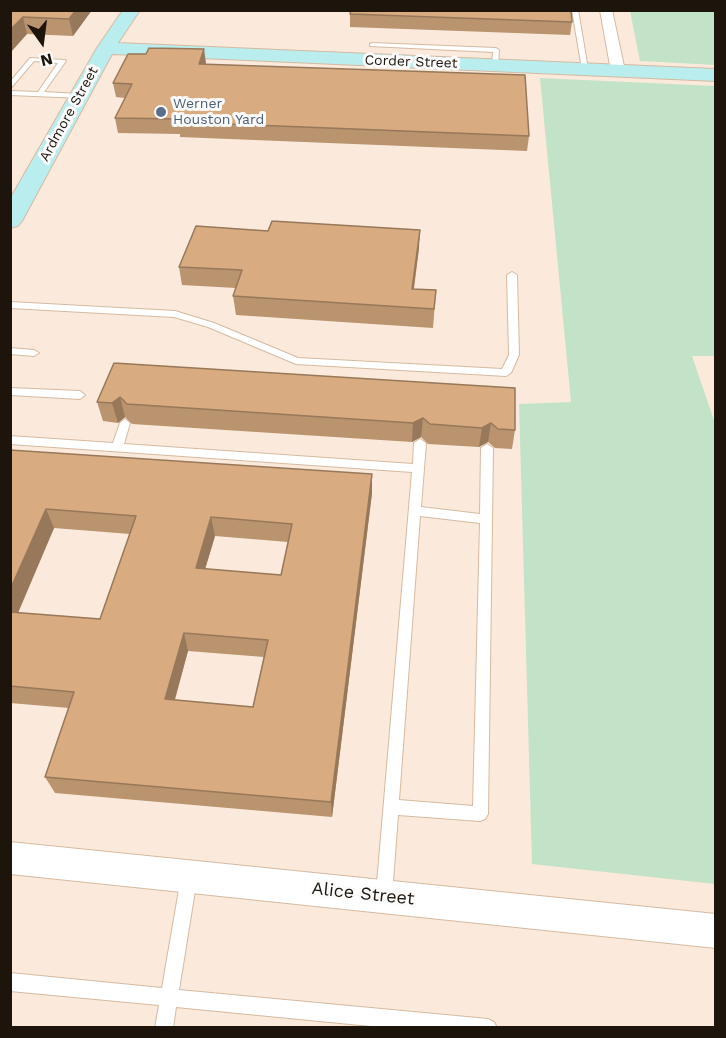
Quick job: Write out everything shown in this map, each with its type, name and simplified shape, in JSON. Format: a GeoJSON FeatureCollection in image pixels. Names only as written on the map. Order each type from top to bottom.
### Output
{"type":"FeatureCollection","features":[{"type":"Feature","properties":{"kind":"street","name":"Ardmore Street"},"geometry":{"type":"LineString","coordinates":[[10,221],[106,48],[132,10]]}},
{"type":"Feature","properties":{"kind":"street"},"geometry":{"type":"LineString","coordinates":[[606,10],[618,71]]}},
{"type":"Feature","properties":{"kind":"street","name":"Corder Street"},"geometry":{"type":"LineString","coordinates":[[106,48],[426,55],[495,65],[716,75]]}},
{"type":"Feature","properties":{"kind":"street","name":"Alice Street"},"geometry":{"type":"LineString","coordinates":[[10,858],[716,931]]}},
{"type":"Feature","properties":{"kind":"lane"},"geometry":{"type":"LineString","coordinates":[[575,10],[585,69]]}},
{"type":"Feature","properties":{"kind":"lane"},"geometry":{"type":"LineString","coordinates":[[372,45],[426,55]]}},
{"type":"Feature","properties":{"kind":"lane"},"geometry":{"type":"LineString","coordinates":[[10,87],[32,59],[63,61],[39,94]]}},
{"type":"Feature","properties":{"kind":"lane"},"geometry":{"type":"LineString","coordinates":[[10,93],[79,96]]}},
{"type":"Feature","properties":{"kind":"lane"},"geometry":{"type":"LineString","coordinates":[[10,304],[175,314],[211,325],[296,362],[506,374],[514,355],[512,275]]}},
{"type":"Feature","properties":{"kind":"lane"},"geometry":{"type":"LineString","coordinates":[[10,351],[34,353]]}},
{"type":"Feature","properties":{"kind":"lane"},"geometry":{"type":"LineString","coordinates":[[10,391],[80,395]]}},
{"type":"Feature","properties":{"kind":"lane"},"geometry":{"type":"LineString","coordinates":[[117,447],[125,423]]}},
{"type":"Feature","properties":{"kind":"lane"},"geometry":{"type":"LineString","coordinates":[[10,440],[418,468]]}},
{"type":"Feature","properties":{"kind":"lane"},"geometry":{"type":"LineString","coordinates":[[384,897],[420,443]]}},
{"type":"Feature","properties":{"kind":"lane"},"geometry":{"type":"LineString","coordinates":[[391,807],[480,814],[487,447]]}},
{"type":"Feature","properties":{"kind":"lane"},"geometry":{"type":"LineString","coordinates":[[414,511],[484,519]]}},
{"type":"Feature","properties":{"kind":"lane"},"geometry":{"type":"LineString","coordinates":[[164,1028],[189,876]]}},
{"type":"Feature","properties":{"kind":"lane"},"geometry":{"type":"LineString","coordinates":[[10,982],[488,1028]]}},
{"type":"Feature","properties":{"kind":"green space"},"geometry":{"type":"Polygon","coordinates":[[[630,11],[715,11],[715,65],[640,61],[630,11]]]}},
{"type":"Feature","properties":{"kind":"green space"},"geometry":{"type":"Polygon","coordinates":[[[540,78],[715,86],[715,356],[692,356],[716,426],[715,884],[532,864],[519,404],[571,402],[540,78]]]}},
{"type":"Feature","properties":{"kind":"building"},"geometry":{"type":"Polygon","coordinates":[[[10,10],[76,10],[69,19],[23,17],[10,30],[10,10]]]}},
{"type":"Feature","properties":{"kind":"building"},"geometry":{"type":"Polygon","coordinates":[[[351,10],[571,10],[572,22],[350,14],[351,10]]]}},
{"type":"Feature","properties":{"kind":"building"},"geometry":{"type":"Polygon","coordinates":[[[149,48],[204,49],[199,64],[525,75],[529,136],[178,122],[180,119],[115,118],[132,84],[113,83],[128,54],[146,54],[149,48]]]}},
{"type":"Feature","properties":{"kind":"building"},"geometry":{"type":"Polygon","coordinates":[[[272,221],[420,230],[412,289],[436,290],[434,309],[233,296],[242,270],[179,267],[196,226],[268,231],[272,221]]]}},
{"type":"Feature","properties":{"kind":"building"},"geometry":{"type":"Polygon","coordinates":[[[114,363],[515,388],[515,430],[498,429],[491,423],[482,428],[430,424],[423,418],[413,423],[127,404],[120,397],[112,403],[97,402],[114,363]]]}},
{"type":"Feature","properties":{"kind":"building"},"geometry":{"type":"Polygon","coordinates":[[[10,450],[372,474],[331,802],[45,777],[74,692],[10,686],[10,612],[100,619],[136,516],[46,509],[10,590],[10,450]],[[211,517],[196,568],[281,575],[292,524],[211,517]],[[184,633],[165,699],[253,707],[268,640],[184,633]]]}},
{"type":"Feature","properties":{"kind":"place","name":"Werner Houston Yard"},"geometry":{"type":"Point","coordinates":[161,112]}}]}
